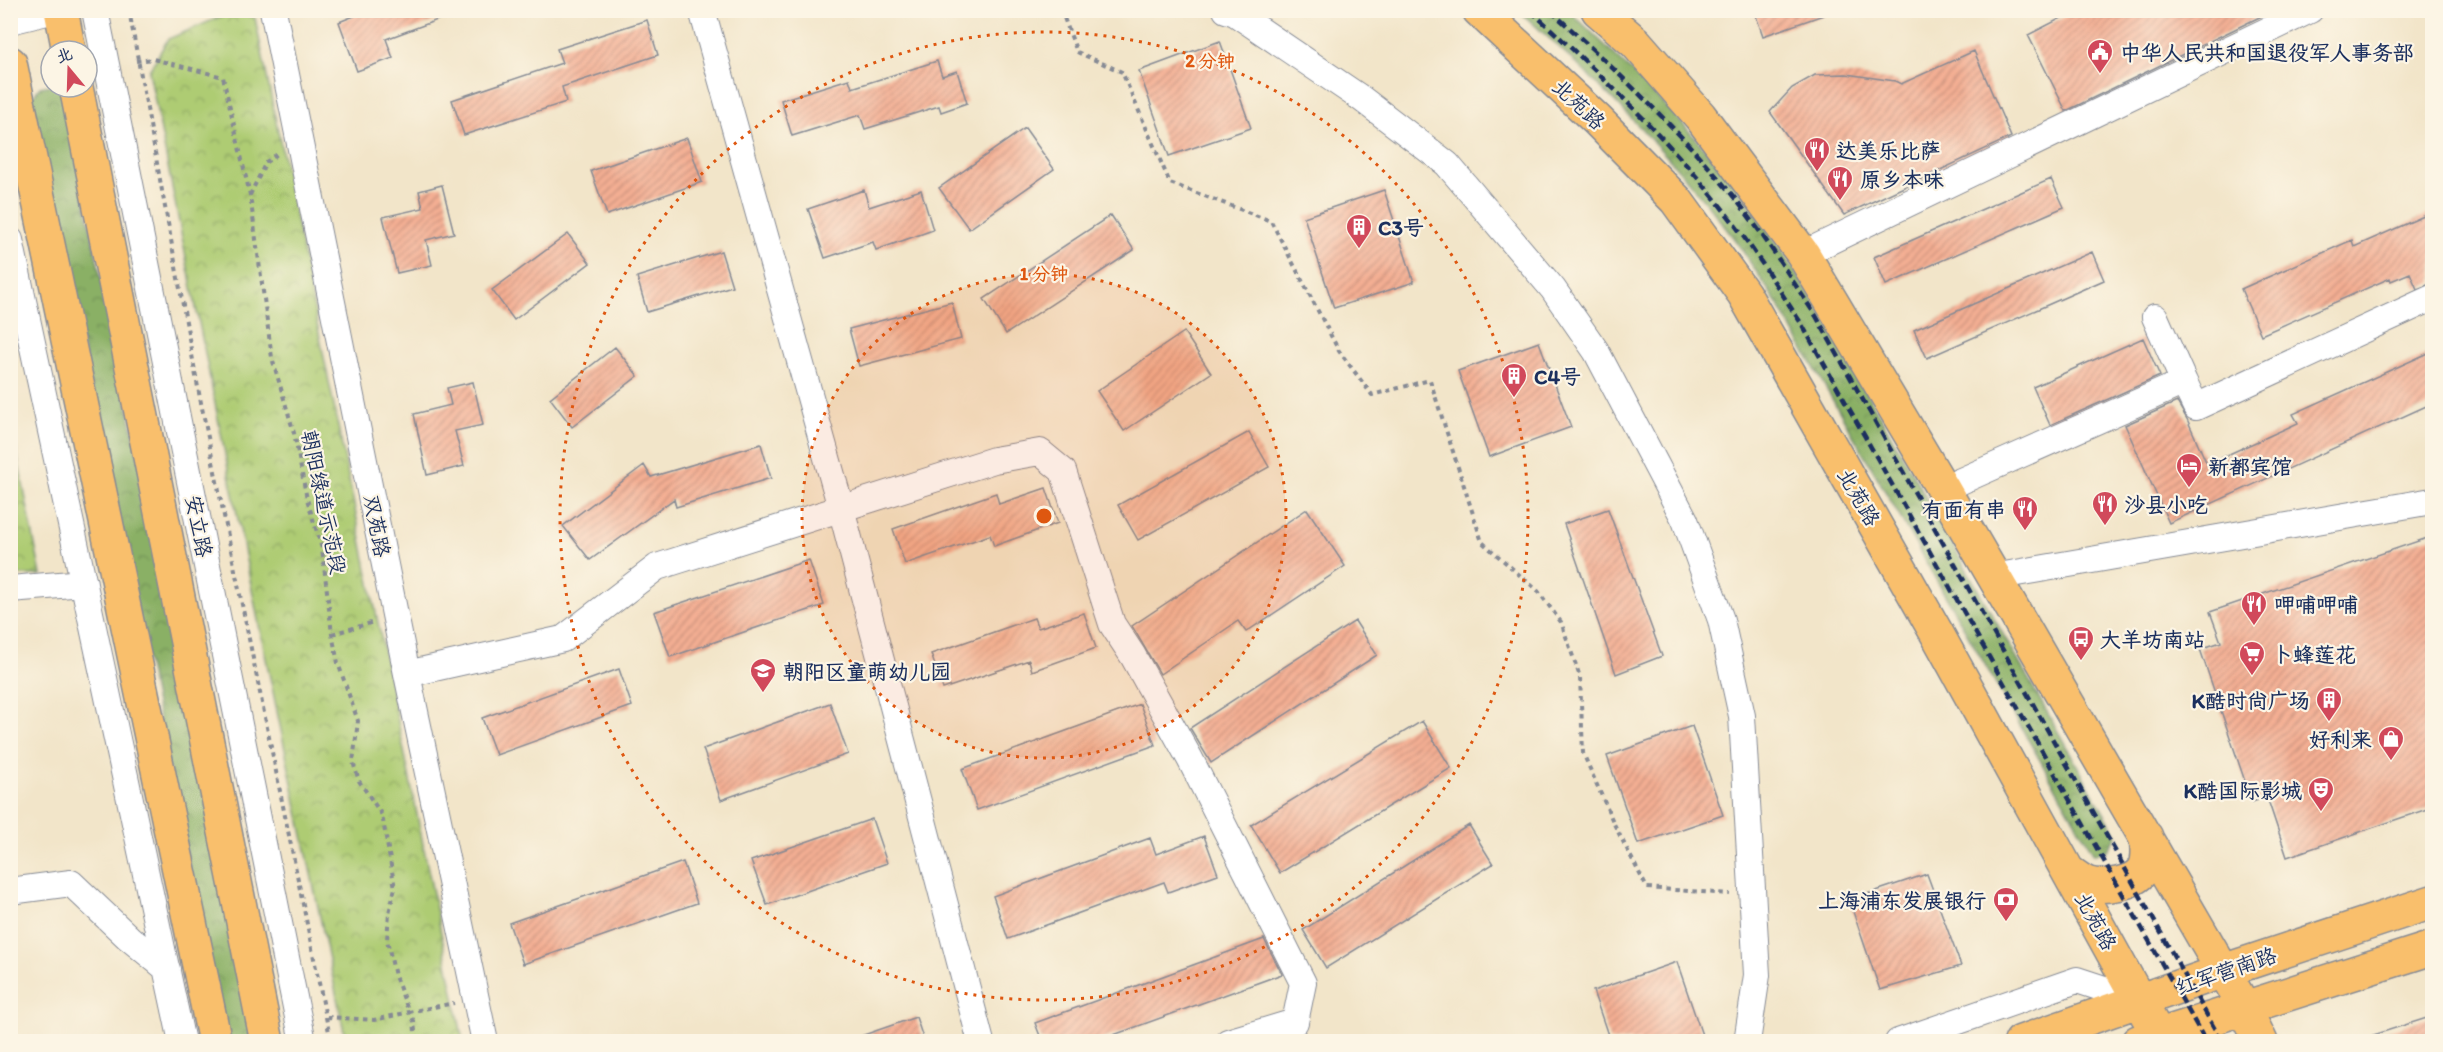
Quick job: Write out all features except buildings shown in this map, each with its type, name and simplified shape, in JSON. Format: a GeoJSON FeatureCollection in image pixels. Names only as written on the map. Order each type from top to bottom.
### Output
{"type":"FeatureCollection","features":[{"type":"Feature","properties":{"kind":"main road"},"geometry":{"type":"LineString","coordinates":[[60,10],[66,39]]}},
{"type":"Feature","properties":{"kind":"main road","name":"北苑路"},"geometry":{"type":"LineString","coordinates":[[1479,10],[1597,120],[1676,200],[1737,284],[1936,632],[2141,1001],[2153,1040]]}},
{"type":"Feature","properties":{"kind":"main road"},"geometry":{"type":"LineString","coordinates":[[1599,10],[1636,43],[1700,116],[1803,254],[2146,837],[2244,1007],[2261,1041]]}},
{"type":"Feature","properties":{"kind":"main road"},"geometry":{"type":"LineString","coordinates":[[10,63],[215,1041]]}},
{"type":"Feature","properties":{"kind":"main road","name":"安立路"},"geometry":{"type":"LineString","coordinates":[[78,99],[267,1041]]}},
{"type":"Feature","properties":{"kind":"main road"},"geometry":{"type":"LineString","coordinates":[[2069,872],[2088,884],[2109,886],[2127,880],[2142,871],[2147,858],[2146,837]]}},
{"type":"Feature","properties":{"kind":"main road","name":"红军营南路"},"geometry":{"type":"LineString","coordinates":[[2021,1041],[2063,1035],[2141,1001],[2223,971],[2433,902]]}},
{"type":"Feature","properties":{"kind":"main road"},"geometry":{"type":"LineString","coordinates":[[2312,942],[2308,952],[2310,963],[2317,973],[2329,980]]}},
{"type":"Feature","properties":{"kind":"main road","name":"红军营南路"},"geometry":{"type":"LineString","coordinates":[[2153,1040],[2244,1007],[2433,948]]}},
{"type":"Feature","properties":{"kind":"street"},"geometry":{"type":"LineString","coordinates":[[10,21],[55,10]]}},
{"type":"Feature","properties":{"kind":"street","name":"安立路"},"geometry":{"type":"LineString","coordinates":[[95,10],[303,1041]]}},
{"type":"Feature","properties":{"kind":"street","name":"双苑路"},"geometry":{"type":"LineString","coordinates":[[273,10],[395,616],[485,1041]]}},
{"type":"Feature","properties":{"kind":"street"},"geometry":{"type":"LineString","coordinates":[[702,10],[841,508],[981,1041]]}},
{"type":"Feature","properties":{"kind":"street"},"geometry":{"type":"LineString","coordinates":[[1226,10],[1235,13],[1362,99],[1447,164],[1553,289],[1596,351],[1685,520],[1721,620],[1742,716],[1757,975],[1747,1041]]}},
{"type":"Feature","properties":{"kind":"street"},"geometry":{"type":"LineString","coordinates":[[1803,254],[2310,10]]}},
{"type":"Feature","properties":{"kind":"street"},"geometry":{"type":"LineString","coordinates":[[10,240],[182,1041]]}},
{"type":"Feature","properties":{"kind":"street"},"geometry":{"type":"LineString","coordinates":[[2155,318],[2196,407],[2433,298]]}},
{"type":"Feature","properties":{"kind":"street"},"geometry":{"type":"LineString","coordinates":[[1943,489],[2184,382]]}},
{"type":"Feature","properties":{"kind":"street"},"geometry":{"type":"LineString","coordinates":[[407,674],[563,639],[657,567],[993,460],[1040,452],[1063,471],[1112,624],[1133,656],[1190,759],[1303,983],[1295,1022],[1228,1041]]}},
{"type":"Feature","properties":{"kind":"street"},"geometry":{"type":"LineString","coordinates":[[1993,577],[2433,501]]}},
{"type":"Feature","properties":{"kind":"street"},"geometry":{"type":"LineString","coordinates":[[10,589],[84,583]]}},
{"type":"Feature","properties":{"kind":"street"},"geometry":{"type":"LineString","coordinates":[[10,891],[71,883],[129,938],[167,969]]}},
{"type":"Feature","properties":{"kind":"street"},"geometry":{"type":"LineString","coordinates":[[1898,1041],[2077,980],[2141,1001]]}},
{"type":"Feature","properties":{"kind":"path"},"geometry":{"type":"LineString","coordinates":[[129,10],[136,62],[199,393],[332,1041]]}},
{"type":"Feature","properties":{"kind":"path"},"geometry":{"type":"LineString","coordinates":[[1061,10],[1077,52],[1122,72],[1170,183],[1271,221],[1338,351],[1372,395],[1430,380],[1482,542],[1538,591],[1561,622],[1580,677],[1583,753],[1614,824],[1647,888],[1752,896]]}},
{"type":"Feature","properties":{"kind":"path","name":"朝阳绿道示范段"},"geometry":{"type":"LineString","coordinates":[[136,62],[153,59],[223,77],[250,195],[272,358],[294,433],[307,499],[322,549],[332,634],[338,663],[358,721],[353,762],[359,781],[382,815],[395,888],[388,913],[387,940],[395,976],[414,1021],[416,1041]]}},
{"type":"Feature","properties":{"kind":"path"},"geometry":{"type":"LineString","coordinates":[[250,195],[266,162],[299,139]]}},
{"type":"Feature","properties":{"kind":"path"},"geometry":{"type":"LineString","coordinates":[[332,634],[395,616]]}},
{"type":"Feature","properties":{"kind":"path"},"geometry":{"type":"LineString","coordinates":[[327,1017],[374,1020],[476,999]]}},
{"type":"Feature","properties":{"kind":"green space"},"geometry":{"type":"Polygon","coordinates":[[[234,11],[255,18],[463,1041],[346,1041],[260,630],[149,71],[168,39],[234,11]]]}},
{"type":"Feature","properties":{"kind":"green space"},"geometry":{"type":"Polygon","coordinates":[[[1519,11],[1568,11],[1580,21],[1695,138],[1749,204],[1802,282],[1850,363],[2117,836],[2107,850],[2094,854],[1778,305],[1741,248],[1686,178],[1633,120],[1519,11]]]}},
{"type":"Feature","properties":{"kind":"green space"},"geometry":{"type":"Polygon","coordinates":[[[39,88],[39,99],[64,99],[260,1041],[225,1041],[32,98],[39,88]]]}},
{"type":"Feature","properties":{"kind":"green space"},"geometry":{"type":"Polygon","coordinates":[[[11,424],[41,575],[11,575],[11,424]]]}},
{"type":"Feature","properties":{"kind":"railway"},"geometry":{"type":"LineString","coordinates":[[1530,10],[1609,84],[1659,135],[1729,217],[1775,283],[1801,323],[2206,1042]]}},
{"type":"Feature","properties":{"kind":"railway"},"geometry":{"type":"LineString","coordinates":[[1550,10],[1650,104],[1697,154],[1761,233],[1816,316],[2222,1042]]}},
{"type":"Feature","properties":{"kind":"place","name":"中华人民共和国退役军人事务部"},"geometry":{"type":"Point","coordinates":[2100,75]}},
{"type":"Feature","properties":{"kind":"place","name":"达美乐比萨"},"geometry":{"type":"Point","coordinates":[1817,173]}},
{"type":"Feature","properties":{"kind":"place","name":"原乡本味"},"geometry":{"type":"Point","coordinates":[1840,202]}},
{"type":"Feature","properties":{"kind":"place","name":"C3号"},"geometry":{"type":"Point","coordinates":[1359,250]}},
{"type":"Feature","properties":{"kind":"place","name":"C4号"},"geometry":{"type":"Point","coordinates":[1514,399]}},
{"type":"Feature","properties":{"kind":"place","name":"新都宾馆"},"geometry":{"type":"Point","coordinates":[2189,489]}},
{"type":"Feature","properties":{"kind":"place","name":"沙县小吃"},"geometry":{"type":"Point","coordinates":[2105,527]}},
{"type":"Feature","properties":{"kind":"place","name":"有面有串"},"geometry":{"type":"Point","coordinates":[2025,532]}},
{"type":"Feature","properties":{"kind":"place","name":"呷哺呷哺"},"geometry":{"type":"Point","coordinates":[2254,627]}},
{"type":"Feature","properties":{"kind":"place","name":"大羊坊南站"},"geometry":{"type":"Point","coordinates":[2081,662]}},
{"type":"Feature","properties":{"kind":"place","name":"卜蜂莲花"},"geometry":{"type":"Point","coordinates":[2252,677]}},
{"type":"Feature","properties":{"kind":"place","name":"朝阳区童萌幼儿园"},"geometry":{"type":"Point","coordinates":[763,694]}},
{"type":"Feature","properties":{"kind":"place","name":"K酷时尚广场"},"geometry":{"type":"Point","coordinates":[2329,723]}},
{"type":"Feature","properties":{"kind":"place","name":"好利来"},"geometry":{"type":"Point","coordinates":[2391,762]}},
{"type":"Feature","properties":{"kind":"place","name":"K酷国际影城"},"geometry":{"type":"Point","coordinates":[2321,813]}},
{"type":"Feature","properties":{"kind":"place","name":"上海浦东发展银行"},"geometry":{"type":"Point","coordinates":[2006,923]}}]}
